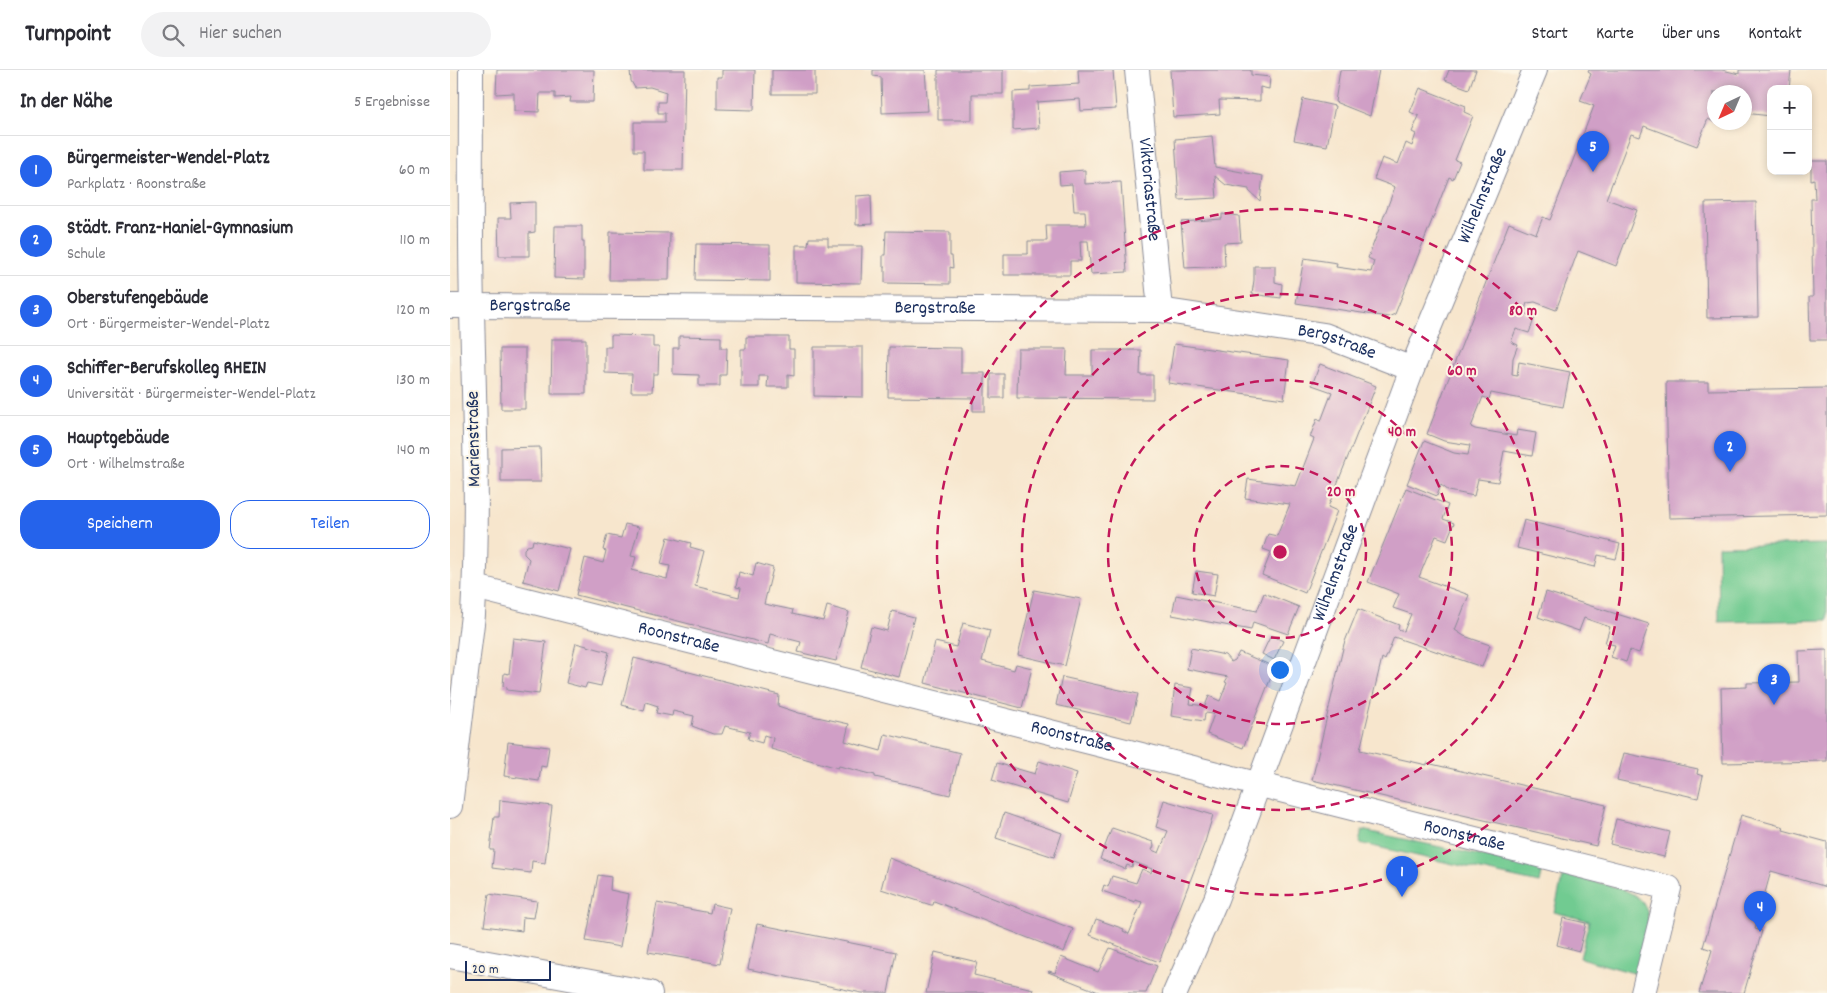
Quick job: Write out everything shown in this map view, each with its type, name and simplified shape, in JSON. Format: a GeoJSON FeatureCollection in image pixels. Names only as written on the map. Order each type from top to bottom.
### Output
{"type":"FeatureCollection","features":[{"type":"Feature","properties":{"kind":"street","name":"Marienstraße"},"geometry":{"type":"LineString","coordinates":[[450,806],[470,644],[474,587],[476,512],[461,306],[471,70]]}},
{"type":"Feature","properties":{"kind":"street","name":"Viktoriastraße"},"geometry":{"type":"LineString","coordinates":[[1137,70],[1160,310]]}},
{"type":"Feature","properties":{"kind":"street","name":"Wilhelmstraße"},"geometry":{"type":"LineString","coordinates":[[1175,993],[1216,899],[1412,369],[1535,70]]}},
{"type":"Feature","properties":{"kind":"street","name":"Bergstraße"},"geometry":{"type":"LineString","coordinates":[[461,306],[1160,310],[1324,335],[1412,369]]}},
{"type":"Feature","properties":{"kind":"street","name":"Roonstraße"},"geometry":{"type":"LineString","coordinates":[[474,587],[1669,888],[1643,993]]}},
{"type":"Feature","properties":{"kind":"street"},"geometry":{"type":"LineString","coordinates":[[450,956],[650,993]]}},
{"type":"Feature","properties":{"kind":"green space"},"geometry":{"type":"Polygon","coordinates":[[[1827,544],[1827,620],[1719,622],[1718,546],[1827,544]]]}},
{"type":"Feature","properties":{"kind":"green space"},"geometry":{"type":"Polygon","coordinates":[[[1362,830],[1542,869],[1539,883],[1359,843],[1362,830]]]}},
{"type":"Feature","properties":{"kind":"green space"},"geometry":{"type":"Polygon","coordinates":[[[1563,875],[1622,889],[1637,897],[1643,903],[1648,917],[1648,925],[1637,974],[1580,958],[1589,921],[1554,912],[1563,875]]]}},
{"type":"Feature","properties":{"kind":"building"},"geometry":{"type":"Polygon","coordinates":[[[497,70],[594,70],[593,102],[570,102],[571,97],[555,98],[555,93],[540,93],[539,112],[514,111],[514,93],[496,94],[497,70]]]}},
{"type":"Feature","properties":{"kind":"building"},"geometry":{"type":"Polygon","coordinates":[[[630,70],[685,70],[683,170],[644,170],[644,151],[634,151],[634,122],[665,122],[665,113],[658,113],[658,102],[665,102],[666,92],[650,87],[635,88],[631,81],[630,70]]]}},
{"type":"Feature","properties":{"kind":"building"},"geometry":{"type":"Polygon","coordinates":[[[722,70],[755,70],[754,110],[717,109],[717,77],[722,77],[722,70]]]}},
{"type":"Feature","properties":{"kind":"building"},"geometry":{"type":"Polygon","coordinates":[[[772,70],[815,70],[815,94],[772,94],[772,70]]]}},
{"type":"Feature","properties":{"kind":"building"},"geometry":{"type":"Polygon","coordinates":[[[873,70],[925,70],[928,111],[882,113],[881,77],[873,76],[873,70]]]}},
{"type":"Feature","properties":{"kind":"building"},"geometry":{"type":"Polygon","coordinates":[[[938,70],[1003,70],[1003,94],[972,94],[972,120],[938,120],[938,70]]]}},
{"type":"Feature","properties":{"kind":"building"},"geometry":{"type":"Polygon","coordinates":[[[1078,70],[1113,70],[1116,109],[1081,111],[1080,99],[1037,102],[1039,128],[1013,130],[1013,92],[1030,91],[1030,87],[1079,84],[1078,70]]]}},
{"type":"Feature","properties":{"kind":"building"},"geometry":{"type":"Polygon","coordinates":[[[1170,70],[1251,70],[1251,75],[1270,77],[1269,89],[1260,87],[1260,101],[1219,100],[1220,114],[1173,117],[1170,70]]]}},
{"type":"Feature","properties":{"kind":"building"},"geometry":{"type":"Polygon","coordinates":[[[1340,70],[1379,70],[1370,116],[1335,102],[1340,70]]]}},
{"type":"Feature","properties":{"kind":"building"},"geometry":{"type":"Polygon","coordinates":[[[1449,70],[1476,70],[1469,89],[1445,80],[1449,70]]]}},
{"type":"Feature","properties":{"kind":"building"},"geometry":{"type":"Polygon","coordinates":[[[1589,70],[1722,70],[1739,74],[1739,70],[1791,70],[1789,85],[1767,85],[1767,116],[1752,114],[1752,85],[1707,85],[1707,121],[1697,146],[1644,126],[1640,137],[1631,134],[1606,199],[1637,210],[1616,266],[1578,251],[1556,310],[1535,302],[1527,303],[1524,313],[1535,317],[1529,333],[1516,329],[1511,342],[1518,345],[1513,358],[1512,375],[1517,376],[1519,362],[1570,372],[1563,407],[1491,393],[1489,399],[1483,397],[1471,427],[1516,436],[1517,430],[1536,433],[1532,456],[1504,451],[1498,482],[1478,479],[1474,496],[1449,491],[1441,485],[1437,496],[1407,484],[1424,441],[1454,453],[1468,455],[1470,445],[1444,441],[1427,434],[1509,223],[1536,234],[1543,217],[1550,220],[1594,106],[1580,101],[1591,74],[1588,72],[1589,70]]]}},
{"type":"Feature","properties":{"kind":"building"},"geometry":{"type":"Polygon","coordinates":[[[1420,88],[1466,106],[1464,112],[1473,116],[1455,160],[1460,162],[1453,179],[1449,177],[1395,314],[1388,317],[1296,303],[1304,258],[1337,263],[1336,267],[1371,272],[1374,261],[1368,258],[1395,187],[1374,179],[1382,158],[1398,164],[1406,143],[1412,146],[1416,134],[1412,132],[1419,116],[1410,112],[1420,88]]]}},
{"type":"Feature","properties":{"kind":"building"},"geometry":{"type":"Polygon","coordinates":[[[1303,99],[1335,106],[1327,146],[1294,140],[1303,99]]]}},
{"type":"Feature","properties":{"kind":"building"},"geometry":{"type":"Polygon","coordinates":[[[1212,136],[1215,167],[1263,176],[1260,201],[1249,189],[1226,185],[1215,176],[1217,198],[1179,200],[1175,139],[1212,136]]]}},
{"type":"Feature","properties":{"kind":"building"},"geometry":{"type":"Polygon","coordinates":[[[1812,161],[1827,161],[1827,340],[1810,340],[1809,297],[1813,297],[1811,199],[1815,199],[1814,179],[1811,180],[1812,161]]]}},
{"type":"Feature","properties":{"kind":"building"},"geometry":{"type":"Polygon","coordinates":[[[1085,170],[1085,184],[1121,182],[1127,272],[1091,274],[1088,241],[1080,241],[1081,261],[1070,261],[1070,275],[1004,275],[1004,254],[1028,254],[1028,241],[1047,241],[1046,225],[1086,225],[1085,211],[1074,211],[1072,184],[1060,185],[1059,172],[1085,170]]]}},
{"type":"Feature","properties":{"kind":"building"},"geometry":{"type":"Polygon","coordinates":[[[871,195],[872,224],[856,225],[856,196],[871,195]]]}},
{"type":"Feature","properties":{"kind":"building"},"geometry":{"type":"Polygon","coordinates":[[[535,202],[535,232],[529,233],[529,256],[499,256],[498,218],[511,218],[510,203],[535,202]]]}},
{"type":"Feature","properties":{"kind":"building"},"geometry":{"type":"Polygon","coordinates":[[[1756,202],[1758,317],[1707,318],[1705,203],[1756,202]]]}},
{"type":"Feature","properties":{"kind":"building"},"geometry":{"type":"Polygon","coordinates":[[[1222,214],[1239,216],[1241,242],[1224,243],[1225,266],[1185,268],[1181,222],[1222,219],[1222,214]]]}},
{"type":"Feature","properties":{"kind":"building"},"geometry":{"type":"Polygon","coordinates":[[[555,226],[582,226],[584,279],[554,278],[555,226]]]}},
{"type":"Feature","properties":{"kind":"building"},"geometry":{"type":"Polygon","coordinates":[[[886,231],[950,232],[950,256],[952,256],[953,268],[950,267],[950,284],[885,283],[883,255],[885,255],[886,231]]]}},
{"type":"Feature","properties":{"kind":"building"},"geometry":{"type":"Polygon","coordinates":[[[610,232],[670,233],[669,280],[609,280],[610,232]]]}},
{"type":"Feature","properties":{"kind":"building"},"geometry":{"type":"Polygon","coordinates":[[[809,238],[828,238],[828,246],[862,246],[861,283],[796,282],[796,245],[808,245],[809,238]]]}},
{"type":"Feature","properties":{"kind":"building"},"geometry":{"type":"Polygon","coordinates":[[[696,244],[770,245],[770,281],[695,280],[696,244]]]}},
{"type":"Feature","properties":{"kind":"building"},"geometry":{"type":"Polygon","coordinates":[[[1254,266],[1275,266],[1275,282],[1282,284],[1281,298],[1252,294],[1254,266]]]}},
{"type":"Feature","properties":{"kind":"building"},"geometry":{"type":"Polygon","coordinates":[[[611,335],[653,336],[653,347],[659,347],[658,374],[653,374],[652,392],[631,392],[632,374],[605,373],[605,347],[611,347],[611,335]]]}},
{"type":"Feature","properties":{"kind":"building"},"geometry":{"type":"Polygon","coordinates":[[[679,336],[721,337],[721,348],[727,348],[726,375],[720,375],[720,386],[699,386],[699,375],[673,374],[673,348],[679,348],[679,336]]]}},
{"type":"Feature","properties":{"kind":"building"},"geometry":{"type":"Polygon","coordinates":[[[746,337],[789,337],[789,349],[794,349],[794,376],[788,375],[788,387],[767,387],[768,376],[759,376],[759,387],[741,387],[741,349],[746,349],[746,337]]]}},
{"type":"Feature","properties":{"kind":"building"},"geometry":{"type":"Polygon","coordinates":[[[552,339],[586,339],[586,394],[551,394],[552,339]]]}},
{"type":"Feature","properties":{"kind":"building"},"geometry":{"type":"Polygon","coordinates":[[[1174,344],[1289,360],[1284,399],[1168,383],[1174,344]]]}},
{"type":"Feature","properties":{"kind":"building"},"geometry":{"type":"Polygon","coordinates":[[[814,347],[863,347],[863,397],[814,396],[814,347]]]}},
{"type":"Feature","properties":{"kind":"building"},"geometry":{"type":"Polygon","coordinates":[[[889,347],[961,348],[961,373],[985,373],[985,411],[973,411],[973,398],[888,397],[889,347]]]}},
{"type":"Feature","properties":{"kind":"building"},"geometry":{"type":"Polygon","coordinates":[[[500,349],[525,349],[525,409],[501,409],[500,349]]]}},
{"type":"Feature","properties":{"kind":"building"},"geometry":{"type":"Polygon","coordinates":[[[1018,349],[1067,349],[1066,375],[1092,375],[1092,350],[1141,350],[1140,375],[1153,375],[1153,399],[1017,398],[1018,349]]]}},
{"type":"Feature","properties":{"kind":"building"},"geometry":{"type":"Polygon","coordinates":[[[1320,364],[1376,386],[1328,507],[1337,511],[1305,593],[1262,575],[1271,552],[1263,549],[1268,534],[1277,536],[1290,504],[1245,498],[1248,479],[1296,486],[1314,439],[1310,437],[1317,419],[1321,421],[1332,392],[1312,385],[1320,364]]]}},
{"type":"Feature","properties":{"kind":"building"},"geometry":{"type":"Polygon","coordinates":[[[991,374],[1004,374],[1004,398],[991,398],[991,374]]]}},
{"type":"Feature","properties":{"kind":"building"},"geometry":{"type":"Polygon","coordinates":[[[1666,382],[1708,382],[1708,390],[1827,388],[1827,515],[1669,518],[1666,382]]]}},
{"type":"Feature","properties":{"kind":"building"},"geometry":{"type":"Polygon","coordinates":[[[540,447],[541,482],[501,482],[501,448],[540,447]]]}},
{"type":"Feature","properties":{"kind":"building"},"geometry":{"type":"Polygon","coordinates":[[[1406,488],[1448,505],[1443,519],[1454,523],[1447,540],[1436,536],[1419,577],[1469,595],[1455,630],[1464,636],[1490,645],[1482,667],[1394,637],[1385,660],[1382,658],[1360,750],[1427,765],[1427,763],[1606,805],[1596,846],[1312,780],[1344,644],[1358,609],[1399,625],[1398,629],[1404,631],[1411,614],[1393,608],[1399,594],[1368,582],[1406,488]]]}},
{"type":"Feature","properties":{"kind":"building"},"geometry":{"type":"Polygon","coordinates":[[[1524,520],[1620,544],[1616,559],[1598,555],[1595,567],[1517,548],[1524,520]]]}},
{"type":"Feature","properties":{"kind":"building"},"geometry":{"type":"Polygon","coordinates":[[[625,524],[639,527],[631,556],[636,557],[631,570],[667,579],[670,566],[661,564],[668,537],[691,543],[690,547],[704,551],[695,586],[739,597],[741,588],[736,587],[739,572],[753,576],[756,563],[773,568],[764,604],[793,610],[792,614],[823,621],[827,606],[849,612],[836,661],[798,652],[801,642],[770,634],[768,644],[576,595],[585,558],[603,563],[606,551],[603,550],[607,535],[621,538],[625,524]]]}},
{"type":"Feature","properties":{"kind":"building"},"geometry":{"type":"Polygon","coordinates":[[[533,540],[570,549],[559,591],[523,581],[529,559],[524,554],[524,549],[532,545],[533,540]]]}},
{"type":"Feature","properties":{"kind":"building"},"geometry":{"type":"Polygon","coordinates":[[[1196,571],[1218,574],[1214,596],[1192,592],[1196,571]]]}},
{"type":"Feature","properties":{"kind":"building"},"geometry":{"type":"Polygon","coordinates":[[[1034,590],[1081,599],[1065,666],[1018,655],[1034,590]]]}},
{"type":"Feature","properties":{"kind":"building"},"geometry":{"type":"Polygon","coordinates":[[[1546,592],[1649,624],[1639,653],[1630,650],[1626,662],[1611,657],[1615,645],[1605,643],[1610,627],[1584,618],[1579,631],[1538,617],[1546,592]]]}},
{"type":"Feature","properties":{"kind":"building"},"geometry":{"type":"Polygon","coordinates":[[[1264,593],[1299,607],[1288,634],[1253,622],[1251,630],[1172,615],[1176,595],[1257,611],[1264,593]]]}},
{"type":"Feature","properties":{"kind":"building"},"geometry":{"type":"Polygon","coordinates":[[[892,611],[914,617],[899,677],[861,667],[871,627],[887,631],[892,611]]]}},
{"type":"Feature","properties":{"kind":"building"},"geometry":{"type":"Polygon","coordinates":[[[963,623],[990,630],[982,661],[1014,670],[1016,664],[1032,668],[1022,708],[925,683],[935,642],[956,647],[963,623]]]}},
{"type":"Feature","properties":{"kind":"building"},"geometry":{"type":"Polygon","coordinates":[[[1271,635],[1283,641],[1274,660],[1262,654],[1271,635]]]}},
{"type":"Feature","properties":{"kind":"building"},"geometry":{"type":"Polygon","coordinates":[[[513,638],[546,642],[539,694],[507,690],[507,687],[503,686],[504,673],[509,674],[513,638]]]}},
{"type":"Feature","properties":{"kind":"building"},"geometry":{"type":"Polygon","coordinates":[[[576,643],[609,652],[601,686],[587,683],[585,688],[566,683],[576,643]]]}},
{"type":"Feature","properties":{"kind":"building"},"geometry":{"type":"Polygon","coordinates":[[[1191,648],[1225,655],[1231,662],[1235,660],[1239,652],[1275,667],[1243,748],[1207,734],[1214,714],[1205,713],[1204,721],[1171,716],[1175,685],[1193,688],[1190,704],[1205,706],[1209,696],[1220,701],[1227,683],[1225,682],[1228,677],[1187,669],[1191,648]]]}},
{"type":"Feature","properties":{"kind":"building"},"geometry":{"type":"Polygon","coordinates":[[[1827,650],[1827,761],[1723,763],[1721,688],[1747,687],[1747,683],[1799,682],[1798,651],[1827,650]]]}},
{"type":"Feature","properties":{"kind":"building"},"geometry":{"type":"Polygon","coordinates":[[[634,658],[779,695],[778,706],[799,713],[849,724],[845,741],[881,751],[885,734],[960,753],[950,795],[875,777],[875,775],[839,766],[838,768],[771,749],[773,738],[764,735],[762,743],[748,739],[750,732],[725,726],[722,734],[713,734],[692,726],[694,716],[673,711],[672,716],[656,713],[658,706],[646,702],[644,711],[622,705],[634,658]]]}},
{"type":"Feature","properties":{"kind":"building"},"geometry":{"type":"Polygon","coordinates":[[[1062,677],[1138,694],[1131,722],[1056,705],[1062,677]]]}},
{"type":"Feature","properties":{"kind":"building"},"geometry":{"type":"Polygon","coordinates":[[[508,742],[549,747],[546,767],[541,766],[539,781],[504,776],[508,742]]]}},
{"type":"Feature","properties":{"kind":"building"},"geometry":{"type":"Polygon","coordinates":[[[1624,753],[1698,769],[1697,774],[1703,776],[1698,798],[1617,780],[1624,753]]]}},
{"type":"Feature","properties":{"kind":"building"},"geometry":{"type":"Polygon","coordinates":[[[1039,761],[1077,773],[1068,803],[992,780],[997,763],[1035,774],[1039,761]]]}},
{"type":"Feature","properties":{"kind":"building"},"geometry":{"type":"Polygon","coordinates":[[[500,800],[552,806],[545,863],[532,861],[531,873],[492,868],[494,850],[490,850],[494,817],[499,817],[500,800]]]}},
{"type":"Feature","properties":{"kind":"building"},"geometry":{"type":"Polygon","coordinates":[[[1164,800],[1213,815],[1205,842],[1159,962],[1090,935],[1096,919],[1124,929],[1123,931],[1129,934],[1142,902],[1135,900],[1135,902],[1102,891],[1104,885],[1108,887],[1112,876],[1136,883],[1142,869],[1151,873],[1152,869],[1134,862],[1132,867],[1127,865],[1125,869],[1100,859],[1112,828],[1153,842],[1152,850],[1159,853],[1168,831],[1156,827],[1164,800]]]}},
{"type":"Feature","properties":{"kind":"building"},"geometry":{"type":"Polygon","coordinates":[[[1004,813],[1062,833],[1054,857],[996,838],[1004,813]]]}},
{"type":"Feature","properties":{"kind":"building"},"geometry":{"type":"Polygon","coordinates":[[[1741,815],[1784,827],[1783,830],[1827,842],[1827,887],[1771,871],[1755,929],[1762,931],[1744,993],[1699,993],[1712,950],[1703,947],[1741,815]]]}},
{"type":"Feature","properties":{"kind":"building"},"geometry":{"type":"Polygon","coordinates":[[[1616,819],[1670,832],[1664,857],[1610,844],[1616,819]]]}},
{"type":"Feature","properties":{"kind":"building"},"geometry":{"type":"Polygon","coordinates":[[[889,858],[1073,929],[1064,952],[934,901],[933,905],[931,905],[881,889],[889,858]]]}},
{"type":"Feature","properties":{"kind":"building"},"geometry":{"type":"Polygon","coordinates":[[[598,875],[611,877],[610,890],[629,894],[620,947],[586,941],[598,875]]]}},
{"type":"Feature","properties":{"kind":"building"},"geometry":{"type":"Polygon","coordinates":[[[489,894],[537,901],[534,918],[523,917],[522,931],[484,926],[489,894]]]}},
{"type":"Feature","properties":{"kind":"building"},"geometry":{"type":"Polygon","coordinates":[[[657,903],[710,913],[712,904],[730,908],[720,964],[648,952],[657,903]]]}},
{"type":"Feature","properties":{"kind":"building"},"geometry":{"type":"Polygon","coordinates":[[[1563,918],[1586,923],[1579,951],[1557,945],[1563,918]]]}},
{"type":"Feature","properties":{"kind":"building"},"geometry":{"type":"Polygon","coordinates":[[[757,924],[896,952],[888,993],[862,993],[748,969],[757,924]]]}},
{"type":"Feature","properties":{"kind":"building"},"geometry":{"type":"Polygon","coordinates":[[[1110,948],[1157,966],[1146,993],[1101,993],[1048,972],[1055,973],[1061,957],[1098,972],[1110,948]]]}},
{"type":"Feature","properties":{"kind":"building"},"geometry":{"type":"Polygon","coordinates":[[[935,952],[977,962],[974,975],[1033,989],[1032,993],[926,993],[935,952]]]}},
{"type":"Feature","properties":{"kind":"place","name":"Hauptgebäude"},"geometry":{"type":"Point","coordinates":[1593,172]}},
{"type":"Feature","properties":{"kind":"place","name":"Städt. Franz-Haniel-Gymnasium"},"geometry":{"type":"Point","coordinates":[1730,472]}},
{"type":"Feature","properties":{"kind":"place","name":"Oberstufengebäude"},"geometry":{"type":"Point","coordinates":[1774,705]}},
{"type":"Feature","properties":{"kind":"place","name":"Bürgermeister-Wendel-Platz"},"geometry":{"type":"Point","coordinates":[1402,897]}},
{"type":"Feature","properties":{"kind":"place","name":"Schiffer-Berufskolleg RHEIN"},"geometry":{"type":"Point","coordinates":[1760,932]}}]}
